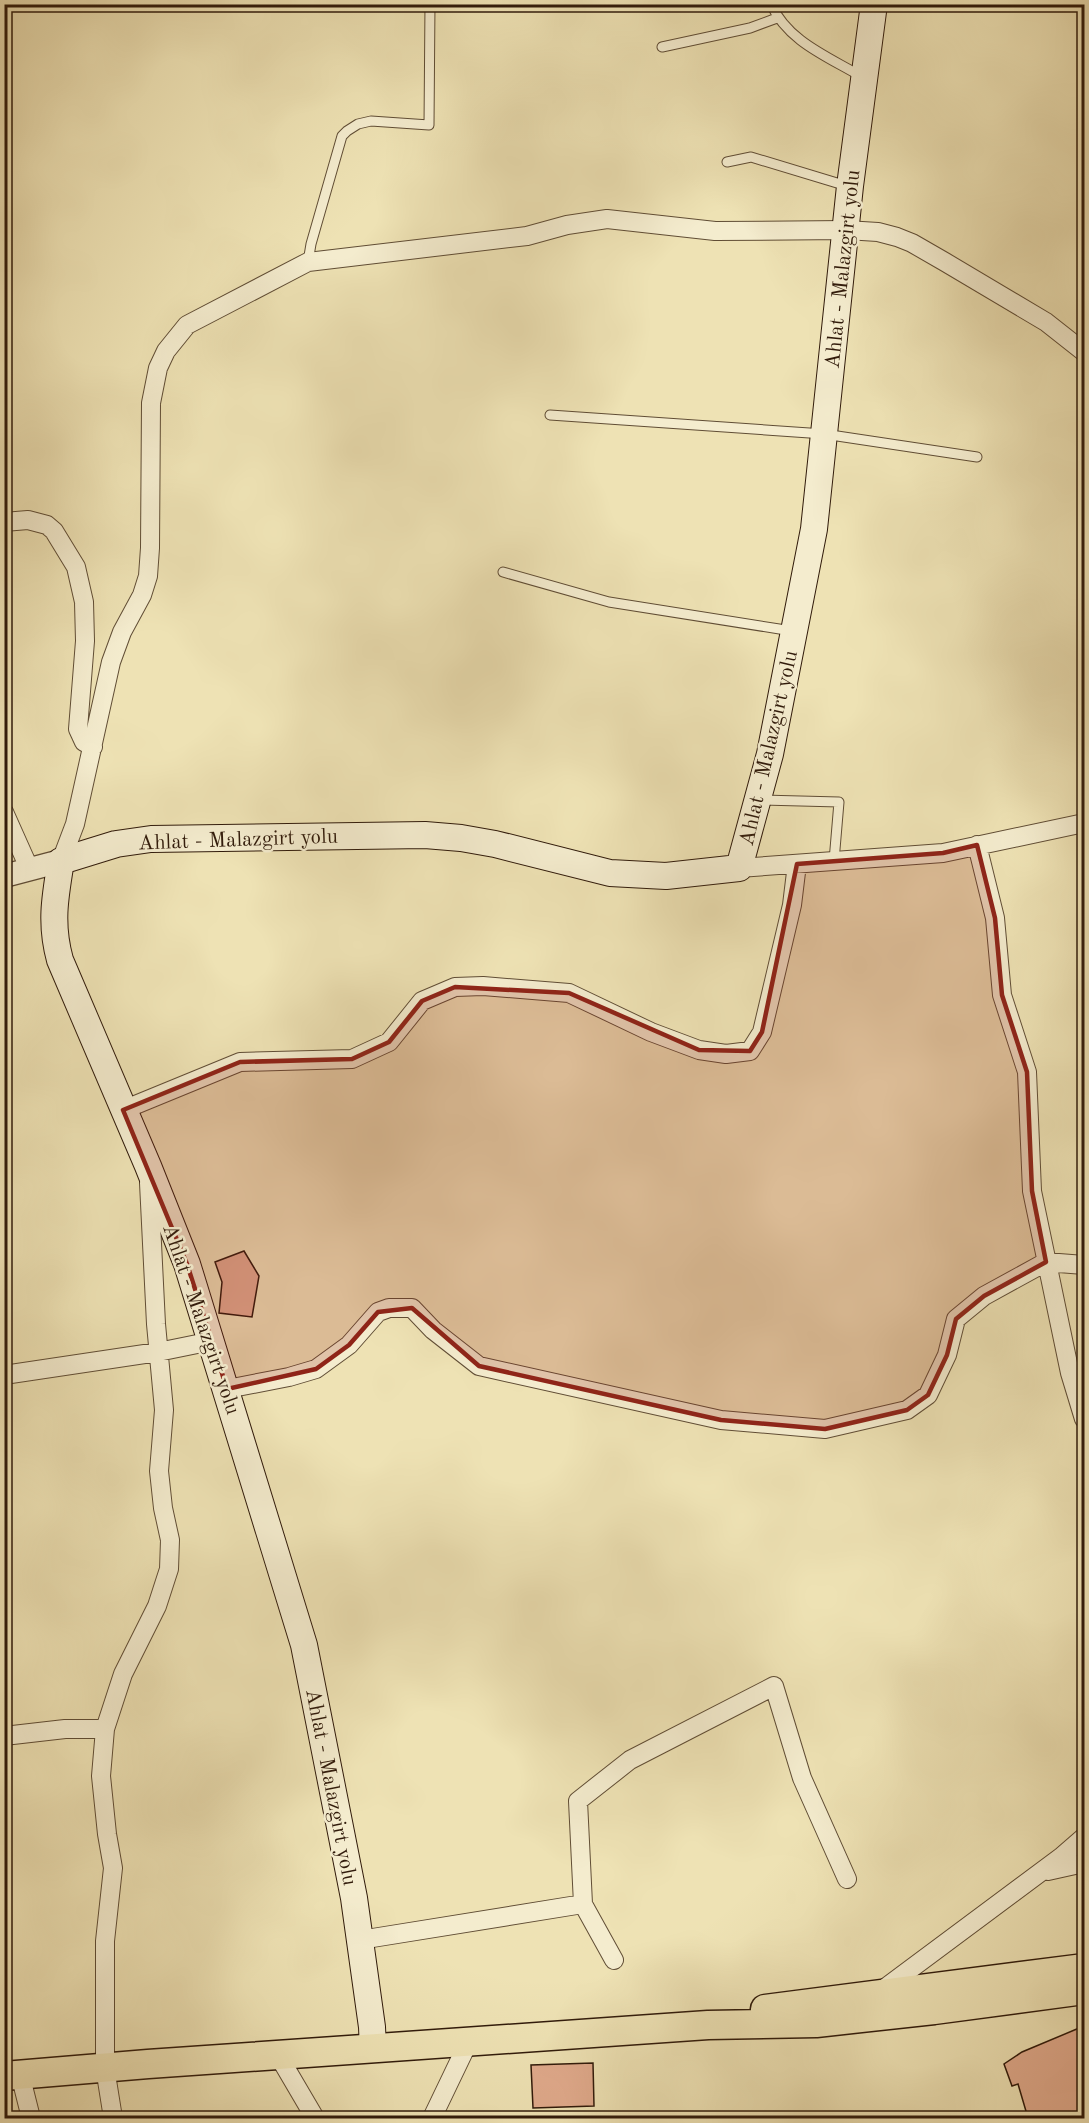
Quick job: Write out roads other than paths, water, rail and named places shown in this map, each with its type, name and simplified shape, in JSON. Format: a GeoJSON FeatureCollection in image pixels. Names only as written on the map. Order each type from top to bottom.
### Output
{"type":"FeatureCollection","features":[{"type":"Feature","properties":{"kind":"main road","name":"Ahlat - Malazgirt yolu"},"geometry":{"type":"LineString","coordinates":[[373,2049],[354,1898],[304,1645],[187,1264],[60,960],[55,941],[53,916],[62,861],[116,844],[151,839],[425,835],[495,844],[610,873],[666,876],[740,868],[759,800],[814,529],[850,186],[874,4]]}},
{"type":"Feature","properties":{"kind":"main road"},"geometry":{"type":"LineString","coordinates":[[870,2006],[1084,1968]]}},
{"type":"Feature","properties":{"kind":"main road"},"geometry":{"type":"LineString","coordinates":[[12,2075],[708,2025],[771,2007],[870,2006],[1084,1990]]}},
{"type":"Feature","properties":{"kind":"street"},"geometry":{"type":"LineString","coordinates":[[4,876],[62,861],[75,824],[111,662],[122,632],[142,595],[148,576],[151,403],[158,368],[166,351],[186,325],[308,262],[527,236],[567,225],[607,219],[714,231],[846,230],[878,232],[912,243],[1046,322],[1084,352]]}},
{"type":"Feature","properties":{"kind":"street"},"geometry":{"type":"LineString","coordinates":[[4,522],[28,520],[47,525],[54,531],[76,567],[84,602],[85,641],[78,729],[84,742],[93,747]]}},
{"type":"Feature","properties":{"kind":"street"},"geometry":{"type":"LineString","coordinates":[[4,812],[29,868]]}},
{"type":"Feature","properties":{"kind":"street"},"geometry":{"type":"LineString","coordinates":[[740,868],[943,853],[1084,823]]}},
{"type":"Feature","properties":{"kind":"street"},"geometry":{"type":"LineString","coordinates":[[977,845],[995,918],[1002,995],[1027,1072],[1032,1191],[1070,1373],[1084,1419]]}},
{"type":"Feature","properties":{"kind":"street"},"geometry":{"type":"LineString","coordinates":[[123,1110],[240,1062],[352,1059],[389,1042],[422,1001],[455,987],[483,986],[569,993],[651,1032],[699,1050],[726,1054],[750,1051],[762,1032],[792,905],[797,864]]}},
{"type":"Feature","properties":{"kind":"street"},"geometry":{"type":"LineString","coordinates":[[112,2118],[105,2068],[105,1941],[113,1868],[106,1834],[101,1776],[105,1729],[123,1674],[157,1606],[169,1569],[170,1540],[163,1508],[159,1471],[164,1410],[158,1353],[148,1166]]}},
{"type":"Feature","properties":{"kind":"street"},"geometry":{"type":"LineString","coordinates":[[227,1389],[316,1369],[349,1345],[378,1312],[389,1308],[412,1308],[433,1329],[479,1366],[721,1420],[825,1429],[907,1410],[928,1395],[947,1355],[956,1319],[984,1296],[1046,1262],[1084,1264]]}},
{"type":"Feature","properties":{"kind":"street"},"geometry":{"type":"LineString","coordinates":[[4,1375],[158,1353],[212,1341]]}},
{"type":"Feature","properties":{"kind":"street"},"geometry":{"type":"LineString","coordinates":[[614,1960],[583,1904],[578,1801],[630,1760],[774,1686],[802,1778],[847,1879]]}},
{"type":"Feature","properties":{"kind":"street"},"geometry":{"type":"LineString","coordinates":[[4,1736],[65,1729],[105,1729]]}},
{"type":"Feature","properties":{"kind":"street"},"geometry":{"type":"LineString","coordinates":[[870,2006],[1084,1837]]}},
{"type":"Feature","properties":{"kind":"street"},"geometry":{"type":"LineString","coordinates":[[1040,1873],[1084,1863]]}},
{"type":"Feature","properties":{"kind":"street"},"geometry":{"type":"LineString","coordinates":[[360,1940],[583,1904]]}},
{"type":"Feature","properties":{"kind":"street"},"geometry":{"type":"LineString","coordinates":[[432,2118],[468,2043]]}},
{"type":"Feature","properties":{"kind":"street"},"geometry":{"type":"LineString","coordinates":[[278,2055],[315,2118]]}},
{"type":"Feature","properties":{"kind":"street"},"geometry":{"type":"LineString","coordinates":[[12,2075],[31,2118]]}},
{"type":"Feature","properties":{"kind":"lane"},"geometry":{"type":"LineString","coordinates":[[308,262],[342,136],[358,124],[371,121],[429,125],[430,4]]}},
{"type":"Feature","properties":{"kind":"lane"},"geometry":{"type":"LineString","coordinates":[[771,4],[784,28],[796,38],[864,78]]}},
{"type":"Feature","properties":{"kind":"lane"},"geometry":{"type":"LineString","coordinates":[[662,47],[750,28],[777,18]]}},
{"type":"Feature","properties":{"kind":"lane"},"geometry":{"type":"LineString","coordinates":[[727,162],[751,157],[850,186]]}},
{"type":"Feature","properties":{"kind":"lane"},"geometry":{"type":"LineString","coordinates":[[550,416],[824,434],[976,457]]}},
{"type":"Feature","properties":{"kind":"lane"},"geometry":{"type":"LineString","coordinates":[[503,572],[609,602],[794,632]]}},
{"type":"Feature","properties":{"kind":"lane"},"geometry":{"type":"LineString","coordinates":[[759,800],[839,802],[834,861]]}}]}
